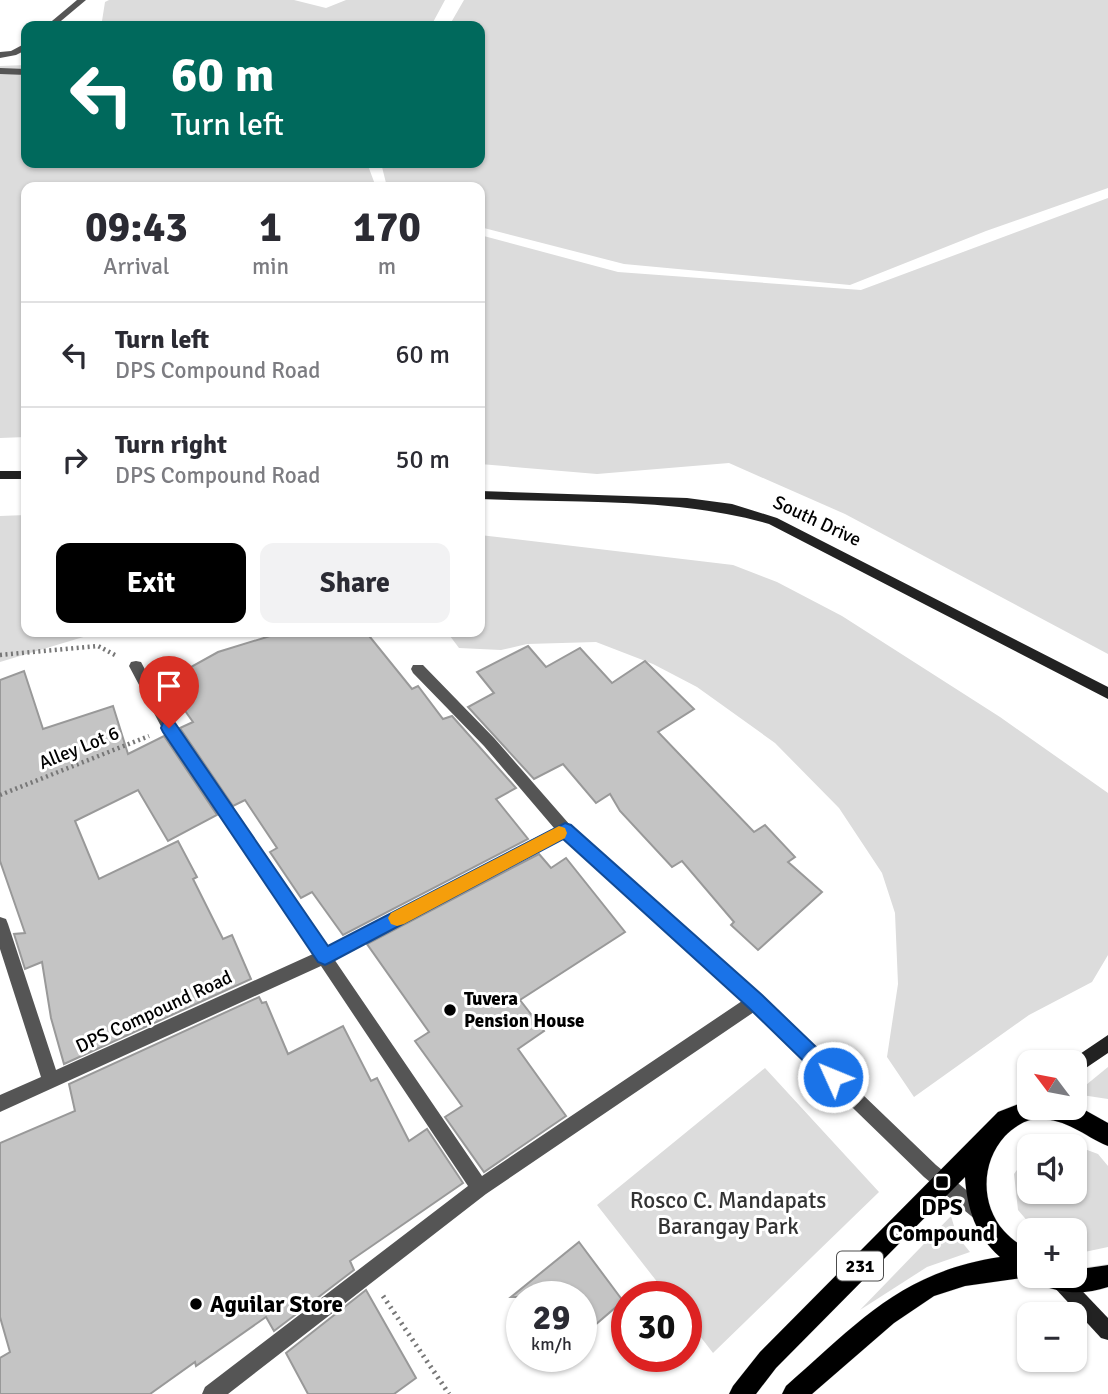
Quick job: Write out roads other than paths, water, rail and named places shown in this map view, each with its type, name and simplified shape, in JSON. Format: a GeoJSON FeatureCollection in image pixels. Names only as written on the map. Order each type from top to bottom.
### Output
{"type":"FeatureCollection","features":[{"type":"Feature","properties":{"kind":"main road"},"geometry":{"type":"LineString","coordinates":[[0,475],[21,475]]}},
{"type":"Feature","properties":{"kind":"main road","name":"South Drive"},"geometry":{"type":"LineString","coordinates":[[485,495],[687,502],[732,509],[773,521],[1108,693]]}},
{"type":"Feature","properties":{"kind":"main road"},"geometry":{"type":"LineString","coordinates":[[1087,1058],[1108,1043]]}},
{"type":"Feature","properties":{"kind":"main road"},"geometry":{"type":"LineString","coordinates":[[1008,1118],[1017,1111]]}},
{"type":"Feature","properties":{"kind":"main road"},"geometry":{"type":"LineString","coordinates":[[1008,1118],[1030,1111],[1056,1111],[1090,1122],[1108,1135]]}},
{"type":"Feature","properties":{"kind":"main road","name":"231"},"geometry":{"type":"LineString","coordinates":[[741,1394],[768,1360],[983,1143],[996,1126],[1008,1118]]}},
{"type":"Feature","properties":{"kind":"main road"},"geometry":{"type":"LineString","coordinates":[[983,1143],[975,1174],[982,1214],[1002,1245],[1017,1258]]}},
{"type":"Feature","properties":{"kind":"main road"},"geometry":{"type":"LineString","coordinates":[[794,1394],[909,1298],[943,1281],[972,1273],[1017,1267]]}},
{"type":"Feature","properties":{"kind":"main road"},"geometry":{"type":"LineString","coordinates":[[1087,1281],[1108,1276]]}},
{"type":"Feature","properties":{"kind":"main road"},"geometry":{"type":"LineString","coordinates":[[1063,1288],[1108,1331]]}},
{"type":"Feature","properties":{"kind":"street"},"geometry":{"type":"LineString","coordinates":[[56,21],[82,0]]}},
{"type":"Feature","properties":{"kind":"street"},"geometry":{"type":"LineString","coordinates":[[0,55],[13,54],[21,49]]}},
{"type":"Feature","properties":{"kind":"street"},"geometry":{"type":"LineString","coordinates":[[0,71],[21,72]]}},
{"type":"Feature","properties":{"kind":"street"},"geometry":{"type":"LineString","coordinates":[[136,666],[169,728],[480,1188]]}},
{"type":"Feature","properties":{"kind":"street"},"geometry":{"type":"LineString","coordinates":[[418,670],[489,742],[565,830],[755,1002],[942,1182],[982,1214]]}},
{"type":"Feature","properties":{"kind":"street","name":"DPS Compound Road"},"geometry":{"type":"LineString","coordinates":[[0,1104],[325,956],[565,830]]}},
{"type":"Feature","properties":{"kind":"street"},"geometry":{"type":"LineString","coordinates":[[0,924],[51,1082]]}},
{"type":"Feature","properties":{"kind":"street"},"geometry":{"type":"LineString","coordinates":[[212,1394],[480,1188],[755,1002]]}},
{"type":"Feature","properties":{"kind":"place","name":"Tuvera Pension House"},"geometry":{"type":"Point","coordinates":[450,1010]}},
{"type":"Feature","properties":{"kind":"place","name":"DPS Compound"},"geometry":{"type":"Point","coordinates":[942,1182]}},
{"type":"Feature","properties":{"kind":"place","name":"Aguilar Store"},"geometry":{"type":"Point","coordinates":[196,1304]}},
{"type":"Feature","properties":{"kind":"park label","name":"Rosco C. Mandapats Barangay Park"},"geometry":{"type":"Point","coordinates":[728,1213]}}]}
